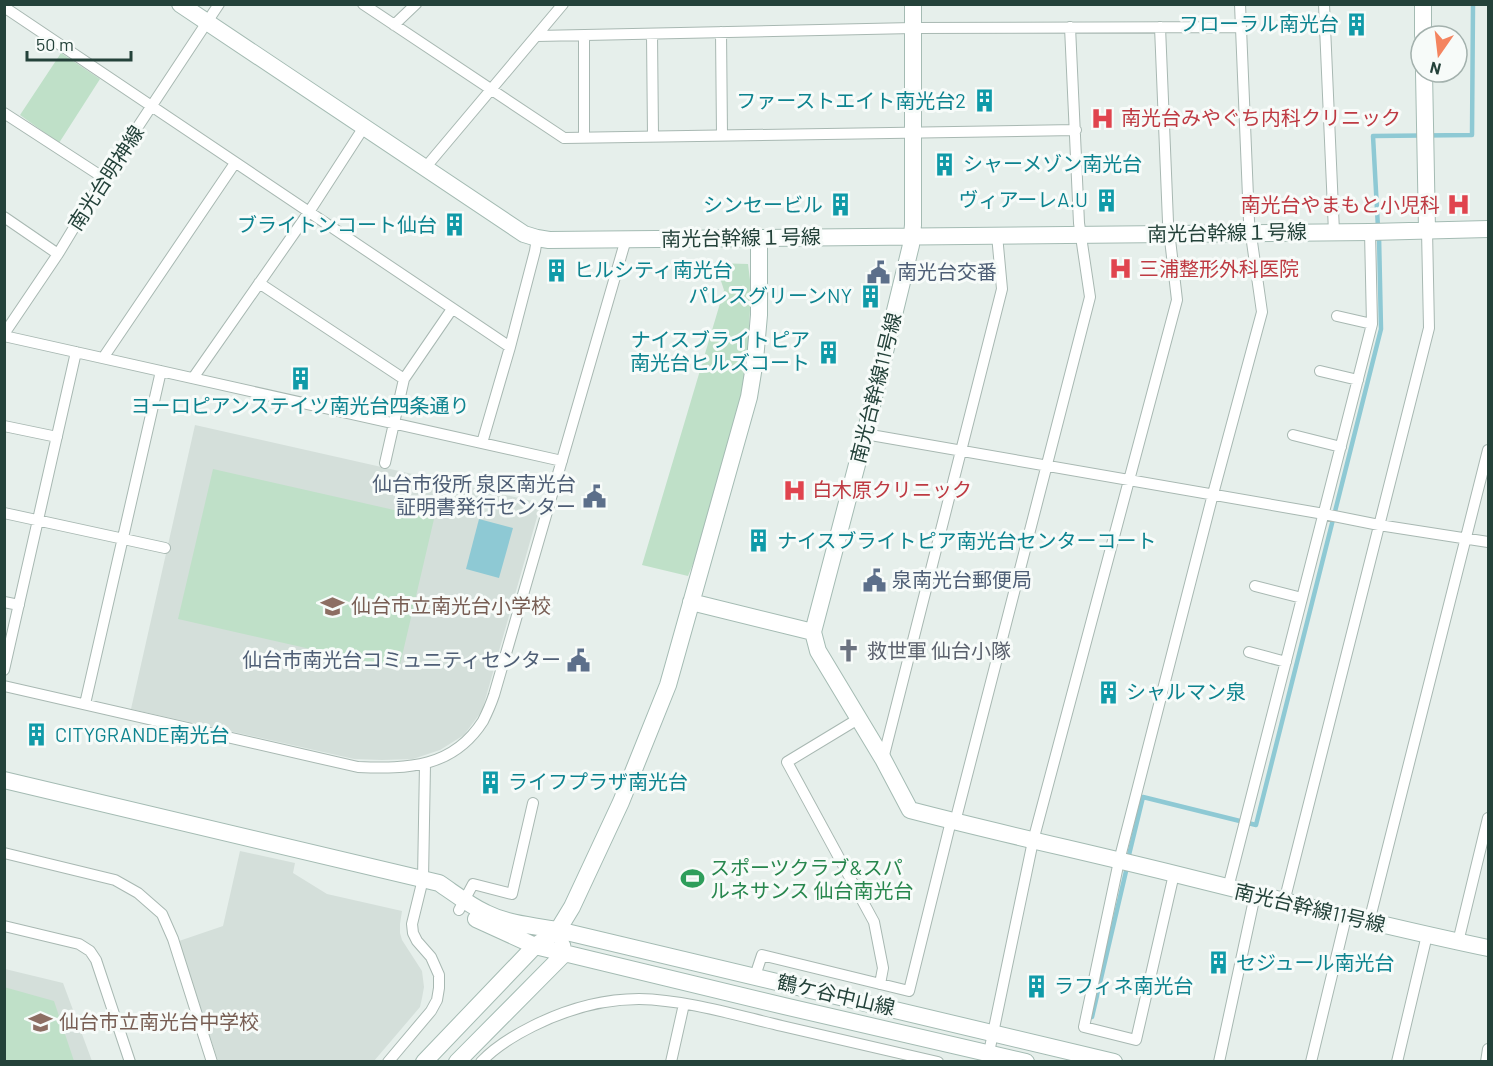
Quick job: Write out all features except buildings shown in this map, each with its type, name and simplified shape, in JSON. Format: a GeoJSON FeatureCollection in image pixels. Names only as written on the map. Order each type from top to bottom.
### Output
{"type":"FeatureCollection","features":[{"type":"Feature","properties":{"kind":"street","name":"南光台幹線１号線"},"geometry":{"type":"LineString","coordinates":[[180,4],[524,234],[537,238],[549,240],[1081,235],[1488,229]]}},
{"type":"Feature","properties":{"kind":"street","name":"南光台明神線"},"geometry":{"type":"LineString","coordinates":[[6,329],[58,254],[104,178],[219,4]]}},
{"type":"Feature","properties":{"kind":"street"},"geometry":{"type":"LineString","coordinates":[[363,4],[564,138],[1076,130]]}},
{"type":"Feature","properties":{"kind":"street"},"geometry":{"type":"LineString","coordinates":[[394,25],[416,4]]}},
{"type":"Feature","properties":{"kind":"street"},"geometry":{"type":"LineString","coordinates":[[425,168],[563,4]]}},
{"type":"Feature","properties":{"kind":"street","name":"南光台幹線11号線"},"geometry":{"type":"LineString","coordinates":[[913,4],[912,245],[813,632],[819,652],[883,759],[910,810],[1346,917],[1488,948]]}},
{"type":"Feature","properties":{"kind":"street"},"geometry":{"type":"LineString","coordinates":[[1174,874],[1136,1040],[1084,1027],[1212,494],[1262,312],[1251,232],[1240,4]]}},
{"type":"Feature","properties":{"kind":"street"},"geometry":{"type":"LineString","coordinates":[[1324,4],[1334,232]]}},
{"type":"Feature","properties":{"kind":"street"},"geometry":{"type":"LineString","coordinates":[[1423,4],[1423,24]]}},
{"type":"Feature","properties":{"kind":"street"},"geometry":{"type":"LineString","coordinates":[[4,7],[510,347]]}},
{"type":"Feature","properties":{"kind":"street"},"geometry":{"type":"LineString","coordinates":[[755,976],[762,955],[909,991],[1090,297],[1079,223],[1070,27]]}},
{"type":"Feature","properties":{"kind":"street"},"geometry":{"type":"LineString","coordinates":[[988,1057],[1033,841],[1177,300],[1169,233],[1160,27]]}},
{"type":"Feature","properties":{"kind":"street"},"geometry":{"type":"LineString","coordinates":[[537,36],[913,28],[1241,27]]}},
{"type":"Feature","properties":{"kind":"street"},"geometry":{"type":"LineString","coordinates":[[721,32],[722,135]]}},
{"type":"Feature","properties":{"kind":"street"},"geometry":{"type":"LineString","coordinates":[[652,34],[653,136]]}},
{"type":"Feature","properties":{"kind":"street"},"geometry":{"type":"LineString","coordinates":[[584,36],[584,137]]}},
{"type":"Feature","properties":{"kind":"street"},"geometry":{"type":"LineString","coordinates":[[1284,902],[1429,328],[1424,84]]}},
{"type":"Feature","properties":{"kind":"street"},"geometry":{"type":"LineString","coordinates":[[4,113],[104,178]]}},
{"type":"Feature","properties":{"kind":"street"},"geometry":{"type":"LineString","coordinates":[[192,378],[309,212],[364,127]]}},
{"type":"Feature","properties":{"kind":"street"},"geometry":{"type":"LineString","coordinates":[[103,358],[235,163]]}},
{"type":"Feature","properties":{"kind":"street"},"geometry":{"type":"LineString","coordinates":[[4,217],[58,254]]}},
{"type":"Feature","properties":{"kind":"street"},"geometry":{"type":"LineString","coordinates":[[1228,888],[1302,598],[1330,515],[1341,447],[1372,324],[1375,231]]}},
{"type":"Feature","properties":{"kind":"street"},"geometry":{"type":"LineString","coordinates":[[883,759],[1002,289],[997,235]]}},
{"type":"Feature","properties":{"kind":"street"},"geometry":{"type":"LineString","coordinates":[[482,443],[510,347],[537,238]]}},
{"type":"Feature","properties":{"kind":"street"},"geometry":{"type":"LineString","coordinates":[[424,1062],[535,946],[558,930],[572,907],[621,802],[668,685],[749,397],[759,315],[759,238]]}},
{"type":"Feature","properties":{"kind":"street"},"geometry":{"type":"LineString","coordinates":[[4,686],[358,767],[393,768],[425,764],[446,756],[467,741],[483,720],[494,695],[626,239]]}},
{"type":"Feature","properties":{"kind":"street"},"geometry":{"type":"LineString","coordinates":[[259,283],[404,379]]}},
{"type":"Feature","properties":{"kind":"street"},"geometry":{"type":"LineString","coordinates":[[385,463],[404,379],[452,309]]}},
{"type":"Feature","properties":{"kind":"street"},"geometry":{"type":"LineString","coordinates":[[1337,316],[1372,324]]}},
{"type":"Feature","properties":{"kind":"street"},"geometry":{"type":"LineString","coordinates":[[6,329],[76,352],[562,461]]}},
{"type":"Feature","properties":{"kind":"street"},"geometry":{"type":"LineString","coordinates":[[4,670],[76,352]]}},
{"type":"Feature","properties":{"kind":"street"},"geometry":{"type":"LineString","coordinates":[[85,704],[161,371]]}},
{"type":"Feature","properties":{"kind":"street"},"geometry":{"type":"LineString","coordinates":[[1320,371],[1358,380]]}},
{"type":"Feature","properties":{"kind":"street"},"geometry":{"type":"LineString","coordinates":[[4,426],[57,437]]}},
{"type":"Feature","properties":{"kind":"street"},"geometry":{"type":"LineString","coordinates":[[865,434],[1379,525],[1488,542]]}},
{"type":"Feature","properties":{"kind":"street"},"geometry":{"type":"LineString","coordinates":[[1293,435],[1341,447]]}},
{"type":"Feature","properties":{"kind":"street"},"geometry":{"type":"LineString","coordinates":[[1369,922],[1488,450]]}},
{"type":"Feature","properties":{"kind":"street"},"geometry":{"type":"LineString","coordinates":[[4,513],[165,548]]}},
{"type":"Feature","properties":{"kind":"street"},"geometry":{"type":"LineString","coordinates":[[1255,586],[1302,598]]}},
{"type":"Feature","properties":{"kind":"street"},"geometry":{"type":"LineString","coordinates":[[4,602],[19,605]]}},
{"type":"Feature","properties":{"kind":"street"},"geometry":{"type":"LineString","coordinates":[[691,602],[813,632]]}},
{"type":"Feature","properties":{"kind":"street"},"geometry":{"type":"LineString","coordinates":[[1249,651],[1286,662]]}},
{"type":"Feature","properties":{"kind":"street"},"geometry":{"type":"LineString","coordinates":[[858,719],[787,762],[874,922],[883,968],[880,984]]}},
{"type":"Feature","properties":{"kind":"street"},"geometry":{"type":"LineString","coordinates":[[388,1062],[431,1011],[438,994],[439,975],[435,965],[412,933],[423,879],[425,764]]}},
{"type":"Feature","properties":{"kind":"street"},"geometry":{"type":"LineString","coordinates":[[4,780],[439,883],[482,923],[535,946],[988,1057],[1026,1062]]}},
{"type":"Feature","properties":{"kind":"street"},"geometry":{"type":"LineString","coordinates":[[462,905],[473,884],[512,894],[533,803]]}},
{"type":"Feature","properties":{"kind":"street"},"geometry":{"type":"LineString","coordinates":[[1458,942],[1488,818]]}},
{"type":"Feature","properties":{"kind":"street"},"geometry":{"type":"LineString","coordinates":[[4,853],[115,880],[138,893],[162,914],[173,939],[212,1062]]}},
{"type":"Feature","properties":{"kind":"street"},"geometry":{"type":"LineString","coordinates":[[1218,1062],[1255,895]]}},
{"type":"Feature","properties":{"kind":"street","name":"鶴ケ谷中山線"},"geometry":{"type":"LineString","coordinates":[[462,905],[514,923],[558,930],[1114,1062]]}},
{"type":"Feature","properties":{"kind":"street"},"geometry":{"type":"LineString","coordinates":[[1311,1062],[1346,917]]}},
{"type":"Feature","properties":{"kind":"street"},"geometry":{"type":"LineString","coordinates":[[4,926],[79,944],[90,951],[96,960],[130,1062]]}},
{"type":"Feature","properties":{"kind":"street"},"geometry":{"type":"LineString","coordinates":[[558,930],[564,954]]}},
{"type":"Feature","properties":{"kind":"street"},"geometry":{"type":"LineString","coordinates":[[1397,1062],[1427,935]]}},
{"type":"Feature","properties":{"kind":"street"},"geometry":{"type":"LineString","coordinates":[[458,1062],[564,954]]}},
{"type":"Feature","properties":{"kind":"street"},"geometry":{"type":"LineString","coordinates":[[481,1062],[487,1055],[548,1018],[580,1007],[638,999],[684,1004],[938,1062]]}},
{"type":"Feature","properties":{"kind":"street"},"geometry":{"type":"LineString","coordinates":[[670,1062],[684,1004]]}},
{"type":"Feature","properties":{"kind":"street"},"geometry":{"type":"LineString","coordinates":[[1486,1062],[1488,1049]]}},
{"type":"Feature","properties":{"kind":"shaded area","name":"仙台市立南光台小学校"},"geometry":{"type":"Polygon","coordinates":[[[195,425],[541,503],[482,711],[464,735],[440,750],[413,759],[354,759],[131,709],[195,425]]]}},
{"type":"Feature","properties":{"kind":"shaded area"},"geometry":{"type":"Polygon","coordinates":[[[240,851],[295,863],[293,873],[327,894],[402,911],[400,933],[422,971],[424,987],[422,998],[420,1007],[374,1061],[218,1061],[179,941],[223,926],[240,851]]]}},
{"type":"Feature","properties":{"kind":"shaded area","name":"仙台市立南光台中学校"},"geometry":{"type":"Polygon","coordinates":[[[5,969],[63,983],[92,1061],[5,1062],[5,969]]]}},
{"type":"Feature","properties":{"kind":"green space"},"geometry":{"type":"Polygon","coordinates":[[[61,53],[100,79],[59,143],[20,115],[61,53]]]}},
{"type":"Feature","properties":{"kind":"green space"},"geometry":{"type":"Polygon","coordinates":[[[715,263],[748,264],[751,288],[748,352],[745,384],[728,452],[688,576],[642,565],[724,290],[715,263]]]}},
{"type":"Feature","properties":{"kind":"green space"},"geometry":{"type":"Polygon","coordinates":[[[213,469],[434,519],[399,669],[178,619],[213,469]]]}},
{"type":"Feature","properties":{"kind":"green space","name":"仙台市立南光台中学校"},"geometry":{"type":"Polygon","coordinates":[[[4,987],[54,1001],[74,1061],[5,1061],[4,987]]]}},
{"type":"Feature","properties":{"kind":"water"},"geometry":{"type":"Polygon","coordinates":[[[479,519],[513,528],[499,578],[466,569],[479,519]]]}},
{"type":"Feature","properties":{"kind":"waterway"},"geometry":{"type":"LineString","coordinates":[[1378,228],[1373,136],[1472,135],[1473,4]]}},
{"type":"Feature","properties":{"kind":"waterway"},"geometry":{"type":"LineString","coordinates":[[1128,859],[1143,797],[1256,825],[1381,329],[1379,236]]}},
{"type":"Feature","properties":{"kind":"waterway"},"geometry":{"type":"LineString","coordinates":[[1092,1017],[1127,867]]}},
{"type":"Feature","properties":{"kind":"place","name":"フローラル南光台"},"geometry":{"type":"Point","coordinates":[1357,24]}},
{"type":"Feature","properties":{"kind":"place","name":"ファーストエイト南光台2"},"geometry":{"type":"Point","coordinates":[984,101]}},
{"type":"Feature","properties":{"kind":"place","name":"南光台みやぐち内科クリニック"},"geometry":{"type":"Point","coordinates":[1103,118]}},
{"type":"Feature","properties":{"kind":"place","name":"シャーメゾン南光台"},"geometry":{"type":"Point","coordinates":[945,164]}},
{"type":"Feature","properties":{"kind":"place","name":"ヴィアーレA.U"},"geometry":{"type":"Point","coordinates":[1106,200]}},
{"type":"Feature","properties":{"kind":"place","name":"シンセービル"},"geometry":{"type":"Point","coordinates":[841,205]}},
{"type":"Feature","properties":{"kind":"place","name":"南光台やまもと小児科"},"geometry":{"type":"Point","coordinates":[1458,205]}},
{"type":"Feature","properties":{"kind":"place","name":"ブライトンコート仙台"},"geometry":{"type":"Point","coordinates":[455,225]}},
{"type":"Feature","properties":{"kind":"place","name":"三浦整形外科医院"},"geometry":{"type":"Point","coordinates":[1121,269]}},
{"type":"Feature","properties":{"kind":"place","name":"ヒルシティ南光台"},"geometry":{"type":"Point","coordinates":[556,270]}},
{"type":"Feature","properties":{"kind":"place","name":"南光台交番"},"geometry":{"type":"Point","coordinates":[879,272]}},
{"type":"Feature","properties":{"kind":"place","name":"パレスグリーンNY"},"geometry":{"type":"Point","coordinates":[870,296]}},
{"type":"Feature","properties":{"kind":"place","name":"ナイスブライトピア 南光台ヒルズコート"},"geometry":{"type":"Point","coordinates":[828,352]}},
{"type":"Feature","properties":{"kind":"place","name":"ヨーロピアンステイツ南光台四条通り"},"geometry":{"type":"Point","coordinates":[300,379]}},
{"type":"Feature","properties":{"kind":"place","name":"白木原クリニック"},"geometry":{"type":"Point","coordinates":[794,490]}},
{"type":"Feature","properties":{"kind":"place","name":"仙台市役所 泉区南光台 証明書発行センター"},"geometry":{"type":"Point","coordinates":[594,496]}},
{"type":"Feature","properties":{"kind":"place","name":"ナイスブライトピア南光台センターコート"},"geometry":{"type":"Point","coordinates":[759,541]}},
{"type":"Feature","properties":{"kind":"place","name":"泉南光台郵便局"},"geometry":{"type":"Point","coordinates":[874,580]}},
{"type":"Feature","properties":{"kind":"place","name":"仙台市立南光台小学校"},"geometry":{"type":"Point","coordinates":[333,606]}},
{"type":"Feature","properties":{"kind":"place","name":"救世軍 仙台小隊"},"geometry":{"type":"Point","coordinates":[849,651]}},
{"type":"Feature","properties":{"kind":"place","name":"仙台市南光台コミュニティセンター"},"geometry":{"type":"Point","coordinates":[579,660]}},
{"type":"Feature","properties":{"kind":"place","name":"シャルマン泉"},"geometry":{"type":"Point","coordinates":[1108,692]}},
{"type":"Feature","properties":{"kind":"place","name":"CITYGRANDE南光台"},"geometry":{"type":"Point","coordinates":[37,735]}},
{"type":"Feature","properties":{"kind":"place","name":"ライフプラザ南光台"},"geometry":{"type":"Point","coordinates":[490,782]}},
{"type":"Feature","properties":{"kind":"place","name":"スポーツクラブ&スパ ルネサンス 仙台南光台"},"geometry":{"type":"Point","coordinates":[692,879]}},
{"type":"Feature","properties":{"kind":"place","name":"セジュール南光台"},"geometry":{"type":"Point","coordinates":[1218,963]}},
{"type":"Feature","properties":{"kind":"place","name":"ラフィネ南光台"},"geometry":{"type":"Point","coordinates":[1036,986]}},
{"type":"Feature","properties":{"kind":"place","name":"仙台市立南光台中学校"},"geometry":{"type":"Point","coordinates":[41,1022]}}]}
